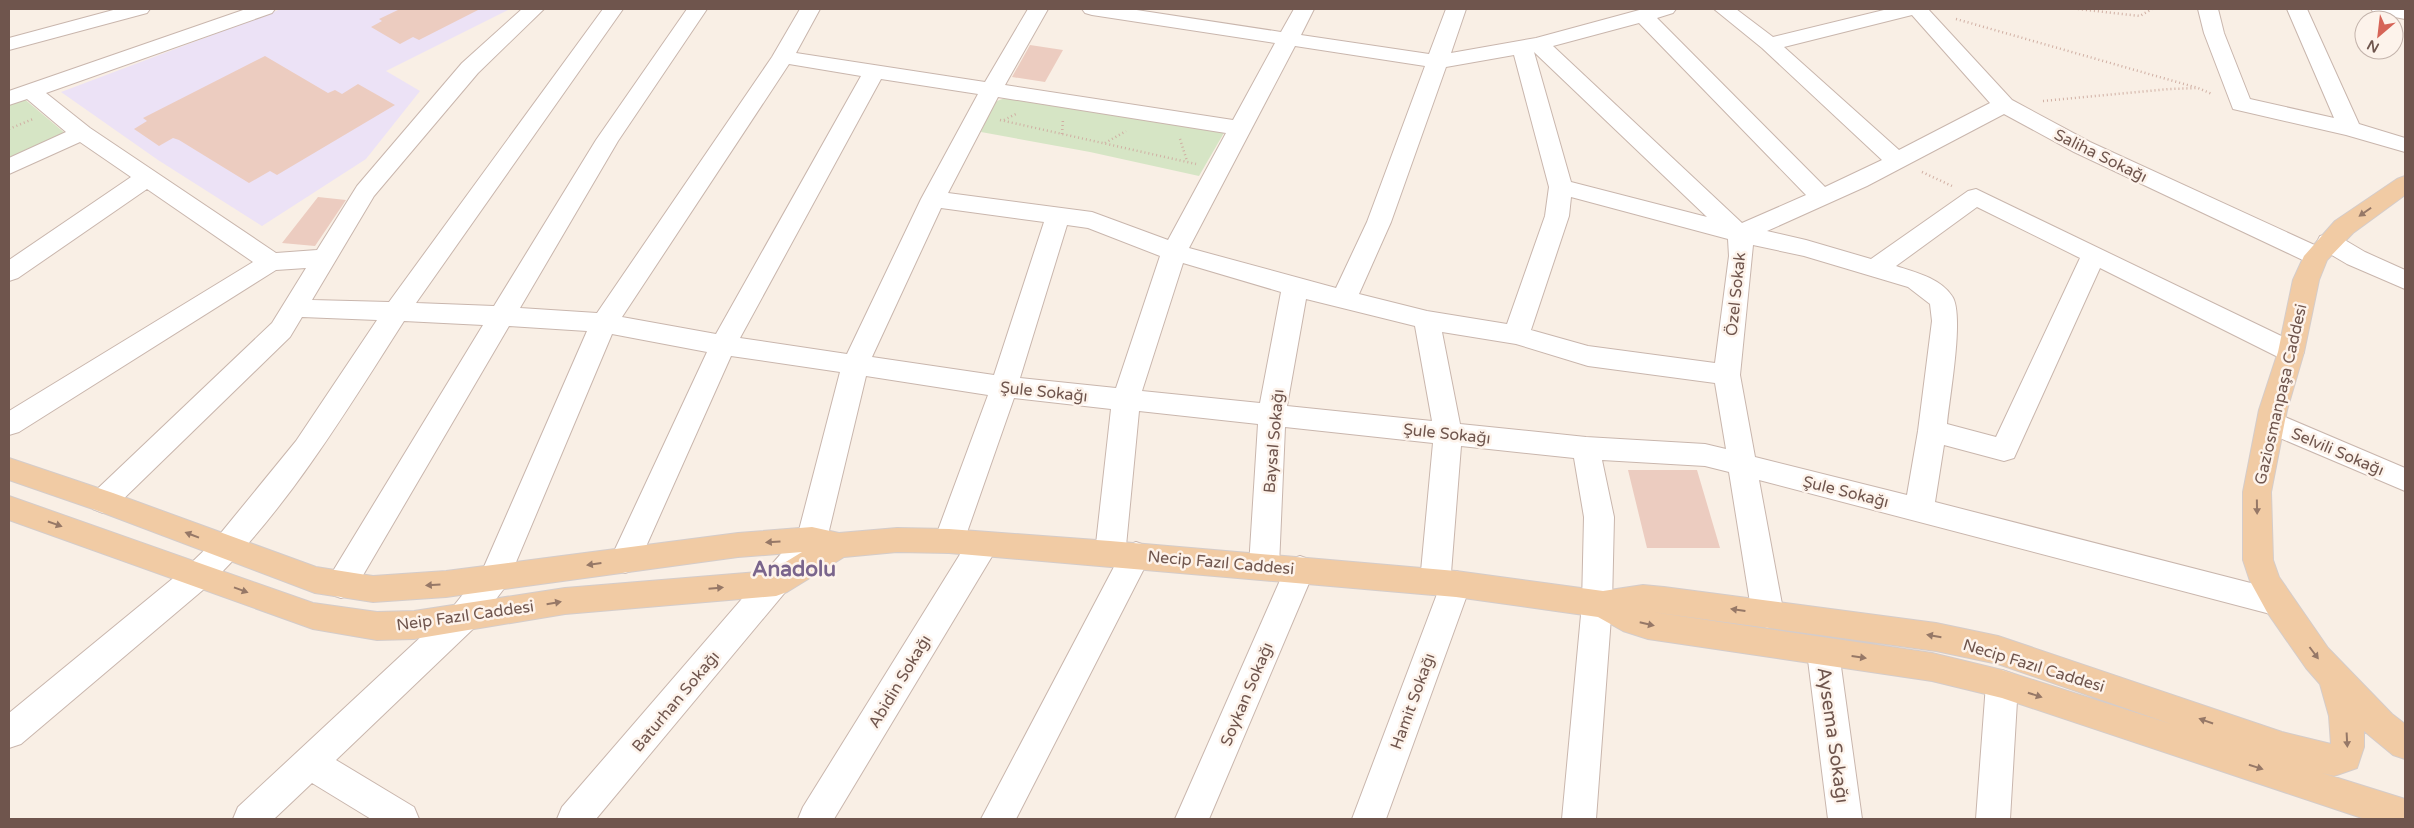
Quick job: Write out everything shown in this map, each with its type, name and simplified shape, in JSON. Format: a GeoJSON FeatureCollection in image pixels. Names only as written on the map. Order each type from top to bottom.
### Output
{"type":"FeatureCollection","features":[{"type":"Feature","properties":{"kind":"main road","name":"Gaziosmanpaşa Caddesi"},"geometry":{"type":"LineString","coordinates":[[2405,184],[2344,227],[2323,249],[2306,280],[2291,352],[2270,422],[2257,492],[2258,560],[2265,581],[2278,603],[2317,658],[2380,725],[2405,744]]}},
{"type":"Feature","properties":{"kind":"main road","name":"Necip Fazıl Caddesi"},"geometry":{"type":"LineString","coordinates":[[9,469],[103,501],[315,580],[372,589],[399,588],[495,577],[738,545],[897,540],[949,541],[1300,569],[1445,583],[1600,604],[1643,598],[1936,637],[1998,650],[2282,747],[2334,760],[2345,756],[2349,747],[2345,717],[2334,676]]}},
{"type":"Feature","properties":{"kind":"main road","name":"Neip Fazıl Caddesi"},"geometry":{"type":"LineString","coordinates":[[9,508],[312,616],[341,622],[377,626],[414,625],[565,601],[776,583],[825,542]]}},
{"type":"Feature","properties":{"kind":"main road","name":"Necip Fazıl Caddesi"},"geometry":{"type":"LineString","coordinates":[[1600,604],[1634,621],[1648,625],[1932,667],[2002,684],[2405,816]]}},
{"type":"Feature","properties":{"kind":"street"},"geometry":{"type":"LineString","coordinates":[[9,44],[140,9]]}},
{"type":"Feature","properties":{"kind":"street"},"geometry":{"type":"LineString","coordinates":[[103,501],[280,330],[365,191],[470,68],[534,9]]}},
{"type":"Feature","properties":{"kind":"street"},"geometry":{"type":"LineString","coordinates":[[9,734],[199,575],[227,548],[306,450],[397,311],[612,9]]}},
{"type":"Feature","properties":{"kind":"street"},"geometry":{"type":"LineString","coordinates":[[341,585],[607,140],[697,9]]}},
{"type":"Feature","properties":{"kind":"street"},"geometry":{"type":"LineString","coordinates":[[250,819],[463,618],[495,577],[604,323],[783,57],[810,9]]}},
{"type":"Feature","properties":{"kind":"street"},"geometry":{"type":"LineString","coordinates":[[825,542],[856,365],[932,199],[992,88],[1038,9]]}},
{"type":"Feature","properties":{"kind":"street"},"geometry":{"type":"LineString","coordinates":[[1092,9],[1437,62],[1530,46],[1666,9]]}},
{"type":"Feature","properties":{"kind":"street"},"geometry":{"type":"LineString","coordinates":[[998,819],[1123,554],[1126,400],[1174,252],[1304,9]]}},
{"type":"Feature","properties":{"kind":"street"},"geometry":{"type":"LineString","coordinates":[[1344,299],[1379,222],[1456,9]]}},
{"type":"Feature","properties":{"kind":"street"},"geometry":{"type":"LineString","coordinates":[[1724,9],[1769,44],[1898,161]]}},
{"type":"Feature","properties":{"kind":"street"},"geometry":{"type":"LineString","coordinates":[[1769,44],[1912,9]]}},
{"type":"Feature","properties":{"kind":"street","name":"Saliha Sokağı"},"geometry":{"type":"LineString","coordinates":[[1917,9],[2004,105],[2082,147],[2323,249],[2356,258],[2405,280]]}},
{"type":"Feature","properties":{"kind":"street"},"geometry":{"type":"LineString","coordinates":[[2208,9],[2214,33],[2241,104],[2350,129],[2405,145]]}},
{"type":"Feature","properties":{"kind":"street"},"geometry":{"type":"LineString","coordinates":[[2297,9],[2350,129]]}},
{"type":"Feature","properties":{"kind":"street"},"geometry":{"type":"LineString","coordinates":[[2381,9],[2405,13]]}},
{"type":"Feature","properties":{"kind":"street"},"geometry":{"type":"LineString","coordinates":[[19,94],[260,10]]}},
{"type":"Feature","properties":{"kind":"street"},"geometry":{"type":"LineString","coordinates":[[1643,15],[1822,198]]}},
{"type":"Feature","properties":{"kind":"street"},"geometry":{"type":"LineString","coordinates":[[1516,335],[1557,216],[1561,187],[1530,46]]}},
{"type":"Feature","properties":{"kind":"street"},"geometry":{"type":"LineString","coordinates":[[1530,46],[1740,234]]}},
{"type":"Feature","properties":{"kind":"street"},"geometry":{"type":"LineString","coordinates":[[783,57],[1240,128]]}},
{"type":"Feature","properties":{"kind":"street"},"geometry":{"type":"LineString","coordinates":[[625,560],[723,345],[875,70]]}},
{"type":"Feature","properties":{"kind":"street"},"geometry":{"type":"LineString","coordinates":[[19,94],[82,133],[272,262]]}},
{"type":"Feature","properties":{"kind":"street","name":"Özel Sokak"},"geometry":{"type":"LineString","coordinates":[[1768,614],[1727,375],[1741,256],[1740,234],[1822,198],[1898,161],[2004,105]]}},
{"type":"Feature","properties":{"kind":"street"},"geometry":{"type":"LineString","coordinates":[[9,167],[82,133]]}},
{"type":"Feature","properties":{"kind":"street"},"geometry":{"type":"LineString","coordinates":[[9,272],[148,177]]}},
{"type":"Feature","properties":{"kind":"street"},"geometry":{"type":"LineString","coordinates":[[1561,187],[1740,234],[1806,248],[1917,281],[1942,300],[1944,320],[1932,431],[1919,509]]}},
{"type":"Feature","properties":{"kind":"street"},"geometry":{"type":"LineString","coordinates":[[1874,269],[1976,196],[2093,256],[2291,352]]}},
{"type":"Feature","properties":{"kind":"street"},"geometry":{"type":"LineString","coordinates":[[932,199],[1092,220],[1174,252],[1295,287],[1427,320],[1516,335],[1588,356],[1727,375]]}},
{"type":"Feature","properties":{"kind":"street"},"geometry":{"type":"LineString","coordinates":[[949,541],[1004,387],[1058,215]]}},
{"type":"Feature","properties":{"kind":"street"},"geometry":{"type":"LineString","coordinates":[[1932,431],[2004,450],[2093,256]]}},
{"type":"Feature","properties":{"kind":"street"},"geometry":{"type":"LineString","coordinates":[[9,424],[272,262],[324,258]]}},
{"type":"Feature","properties":{"kind":"street","name":"Baysal Sokağı"},"geometry":{"type":"LineString","coordinates":[[1264,566],[1272,415],[1295,287]]}},
{"type":"Feature","properties":{"kind":"street","name":"Şule Sokağı"},"geometry":{"type":"LineString","coordinates":[[294,308],[502,316],[604,323],[723,345],[1004,387],[1586,448],[1705,455],[2278,603]]}},
{"type":"Feature","properties":{"kind":"street","name":"Hamit Sokağı"},"geometry":{"type":"LineString","coordinates":[[1369,819],[1445,583],[1448,434],[1427,320]]}},
{"type":"Feature","properties":{"kind":"street","name":"Selvili Sokağı"},"geometry":{"type":"LineString","coordinates":[[2270,422],[2405,480]]}},
{"type":"Feature","properties":{"kind":"street"},"geometry":{"type":"LineString","coordinates":[[1579,819],[1600,604],[1599,517],[1586,448]]}},
{"type":"Feature","properties":{"kind":"street","name":"Abidin Sokağı"},"geometry":{"type":"LineString","coordinates":[[815,819],[983,544]]}},
{"type":"Feature","properties":{"kind":"street","name":"Soykan Sokağı"},"geometry":{"type":"LineString","coordinates":[[1192,819],[1300,569]]}},
{"type":"Feature","properties":{"kind":"street","name":"Baturhan Sokağı"},"geometry":{"type":"LineString","coordinates":[[574,819],[776,583]]}},
{"type":"Feature","properties":{"kind":"street","name":"Aysema Sokağı"},"geometry":{"type":"LineString","coordinates":[[1823,652],[1846,819]]}},
{"type":"Feature","properties":{"kind":"street"},"geometry":{"type":"LineString","coordinates":[[1993,819],[2002,684]]}},
{"type":"Feature","properties":{"kind":"street"},"geometry":{"type":"LineString","coordinates":[[310,763],[402,819]]}},
{"type":"Feature","properties":{"kind":"path"},"geometry":{"type":"LineString","coordinates":[[2078,9],[2140,16],[2152,9]]}},
{"type":"Feature","properties":{"kind":"path"},"geometry":{"type":"LineString","coordinates":[[1949,17],[2198,88],[2241,104]]}},
{"type":"Feature","properties":{"kind":"path"},"geometry":{"type":"LineString","coordinates":[[2004,105],[2169,89],[2198,88]]}},
{"type":"Feature","properties":{"kind":"path"},"geometry":{"type":"LineString","coordinates":[[1062,134],[1063,114]]}},
{"type":"Feature","properties":{"kind":"path"},"geometry":{"type":"LineString","coordinates":[[977,115],[1219,169]]}},
{"type":"Feature","properties":{"kind":"path"},"geometry":{"type":"LineString","coordinates":[[1104,143],[1128,130]]}},
{"type":"Feature","properties":{"kind":"path"},"geometry":{"type":"LineString","coordinates":[[1898,161],[1976,196]]}},
{"type":"Feature","properties":{"kind":"shaded area"},"geometry":{"type":"Polygon","coordinates":[[[281,9],[510,9],[386,71],[420,91],[366,159],[262,226],[158,160],[61,92],[281,9]]]}},
{"type":"Feature","properties":{"kind":"green space"},"geometry":{"type":"Polygon","coordinates":[[[22,97],[66,134],[9,160],[9,101],[22,97]]]}},
{"type":"Feature","properties":{"kind":"green space"},"geometry":{"type":"Polygon","coordinates":[[[1008,97],[1225,131],[1199,176],[1090,152],[981,132],[994,102],[1008,97]]]}},
{"type":"Feature","properties":{"kind":"building"},"geometry":{"type":"Polygon","coordinates":[[[400,9],[480,9],[419,40],[413,37],[400,44],[371,27],[382,21],[379,19],[400,9]]]}},
{"type":"Feature","properties":{"kind":"building"},"geometry":{"type":"Polygon","coordinates":[[[1030,45],[1063,50],[1045,82],[1012,77],[1030,45]]]}},
{"type":"Feature","properties":{"kind":"building"},"geometry":{"type":"Polygon","coordinates":[[[265,56],[328,93],[335,90],[342,94],[358,84],[395,105],[277,175],[270,171],[249,183],[179,140],[173,138],[159,146],[134,129],[147,121],[143,118],[265,56]]]}},
{"type":"Feature","properties":{"kind":"building"},"geometry":{"type":"Polygon","coordinates":[[[318,197],[346,200],[315,246],[282,243],[318,197]]]}},
{"type":"Feature","properties":{"kind":"building"},"geometry":{"type":"Polygon","coordinates":[[[1628,470],[1697,470],[1720,548],[1647,548],[1628,470]]]}},
{"type":"Feature","properties":{"kind":"district","name":"Anadolu"},"geometry":{"type":"Point","coordinates":[794,569]}}]}
